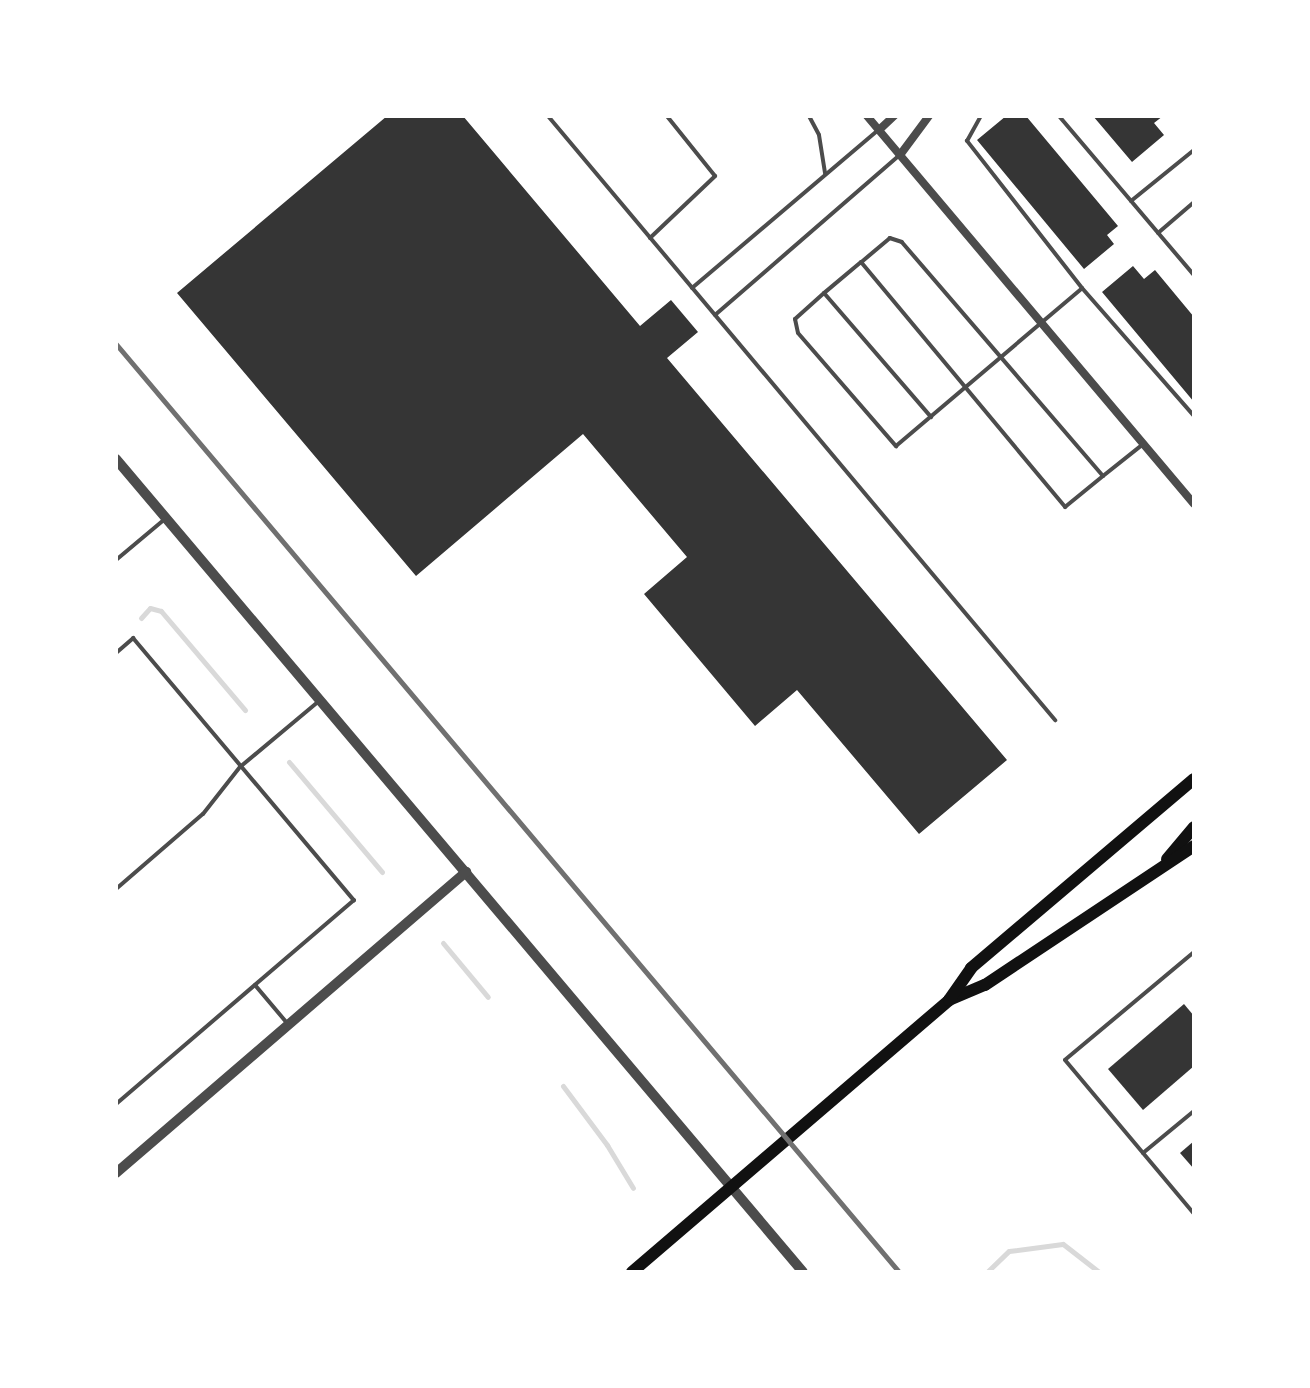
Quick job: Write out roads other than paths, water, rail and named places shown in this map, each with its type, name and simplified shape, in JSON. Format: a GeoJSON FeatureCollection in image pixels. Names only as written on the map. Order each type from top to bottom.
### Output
{"type":"FeatureCollection","features":[{"type":"Feature","properties":{"kind":"main road"},"geometry":{"type":"LineString","coordinates":[[632,1272],[949,1000],[971,968],[1194,779]]}},
{"type":"Feature","properties":{"kind":"main road"},"geometry":{"type":"LineString","coordinates":[[1155,874],[1194,827]]}},
{"type":"Feature","properties":{"kind":"main road"},"geometry":{"type":"LineString","coordinates":[[949,1000],[985,985],[1194,846]]}},
{"type":"Feature","properties":{"kind":"street"},"geometry":{"type":"LineString","coordinates":[[867,116],[1194,504]]}},
{"type":"Feature","properties":{"kind":"street"},"geometry":{"type":"LineString","coordinates":[[879,130],[894,116]]}},
{"type":"Feature","properties":{"kind":"street"},"geometry":{"type":"LineString","coordinates":[[900,155],[929,116]]}},
{"type":"Feature","properties":{"kind":"street"},"geometry":{"type":"LineString","coordinates":[[116,459],[803,1272]]}},
{"type":"Feature","properties":{"kind":"street"},"geometry":{"type":"LineString","coordinates":[[116,1173],[466,872]]}},
{"type":"Feature","properties":{"kind":"lane"},"geometry":{"type":"LineString","coordinates":[[548,116],[1055,720]]}},
{"type":"Feature","properties":{"kind":"lane"},"geometry":{"type":"LineString","coordinates":[[650,238],[715,176],[667,116]]}},
{"type":"Feature","properties":{"kind":"lane"},"geometry":{"type":"LineString","coordinates":[[809,116],[819,135],[825,175]]}},
{"type":"Feature","properties":{"kind":"lane"},"geometry":{"type":"LineString","coordinates":[[981,116],[967,141],[1082,288],[1194,416]]}},
{"type":"Feature","properties":{"kind":"lane"},"geometry":{"type":"LineString","coordinates":[[1059,116],[1194,275]]}},
{"type":"Feature","properties":{"kind":"lane"},"geometry":{"type":"LineString","coordinates":[[692,288],[879,130]]}},
{"type":"Feature","properties":{"kind":"lane"},"geometry":{"type":"LineString","coordinates":[[1131,201],[1194,150]]}},
{"type":"Feature","properties":{"kind":"lane"},"geometry":{"type":"LineString","coordinates":[[715,315],[900,155]]}},
{"type":"Feature","properties":{"kind":"lane"},"geometry":{"type":"LineString","coordinates":[[1158,233],[1194,202]]}},
{"type":"Feature","properties":{"kind":"lane"},"geometry":{"type":"LineString","coordinates":[[1082,288],[1042,323],[1000,358],[931,417],[896,446],[798,333],[795,319],[890,238],[902,242],[1000,358],[1103,476]]}},
{"type":"Feature","properties":{"kind":"lane"},"geometry":{"type":"LineString","coordinates":[[861,262],[1065,507],[1143,444]]}},
{"type":"Feature","properties":{"kind":"lane"},"geometry":{"type":"LineString","coordinates":[[824,293],[931,417]]}},
{"type":"Feature","properties":{"kind":"lane"},"geometry":{"type":"LineString","coordinates":[[116,560],[166,518]]}},
{"type":"Feature","properties":{"kind":"lane"},"geometry":{"type":"LineString","coordinates":[[116,653],[133,638],[354,900],[116,1104]]}},
{"type":"Feature","properties":{"kind":"lane"},"geometry":{"type":"LineString","coordinates":[[116,889],[203,814],[240,767],[320,700]]}},
{"type":"Feature","properties":{"kind":"lane"},"geometry":{"type":"LineString","coordinates":[[1194,952],[1065,1060],[1194,1214]]}},
{"type":"Feature","properties":{"kind":"lane"},"geometry":{"type":"LineString","coordinates":[[255,985],[288,1025]]}},
{"type":"Feature","properties":{"kind":"lane"},"geometry":{"type":"LineString","coordinates":[[1143,1153],[1194,1111]]}},
{"type":"Feature","properties":{"kind":"waterway"},"geometry":{"type":"LineString","coordinates":[[141,618],[150,608],[161,611],[245,710]]}},
{"type":"Feature","properties":{"kind":"waterway"},"geometry":{"type":"LineString","coordinates":[[289,762],[382,872]]}},
{"type":"Feature","properties":{"kind":"waterway"},"geometry":{"type":"LineString","coordinates":[[443,943],[488,997]]}},
{"type":"Feature","properties":{"kind":"waterway"},"geometry":{"type":"LineString","coordinates":[[563,1086],[607,1145],[633,1188]]}},
{"type":"Feature","properties":{"kind":"waterway"},"geometry":{"type":"LineString","coordinates":[[987,1272],[1009,1251],[1063,1244],[1099,1272]]}},
{"type":"Feature","properties":{"kind":"railway"},"geometry":{"type":"LineString","coordinates":[[116,344],[899,1272]]}}]}
